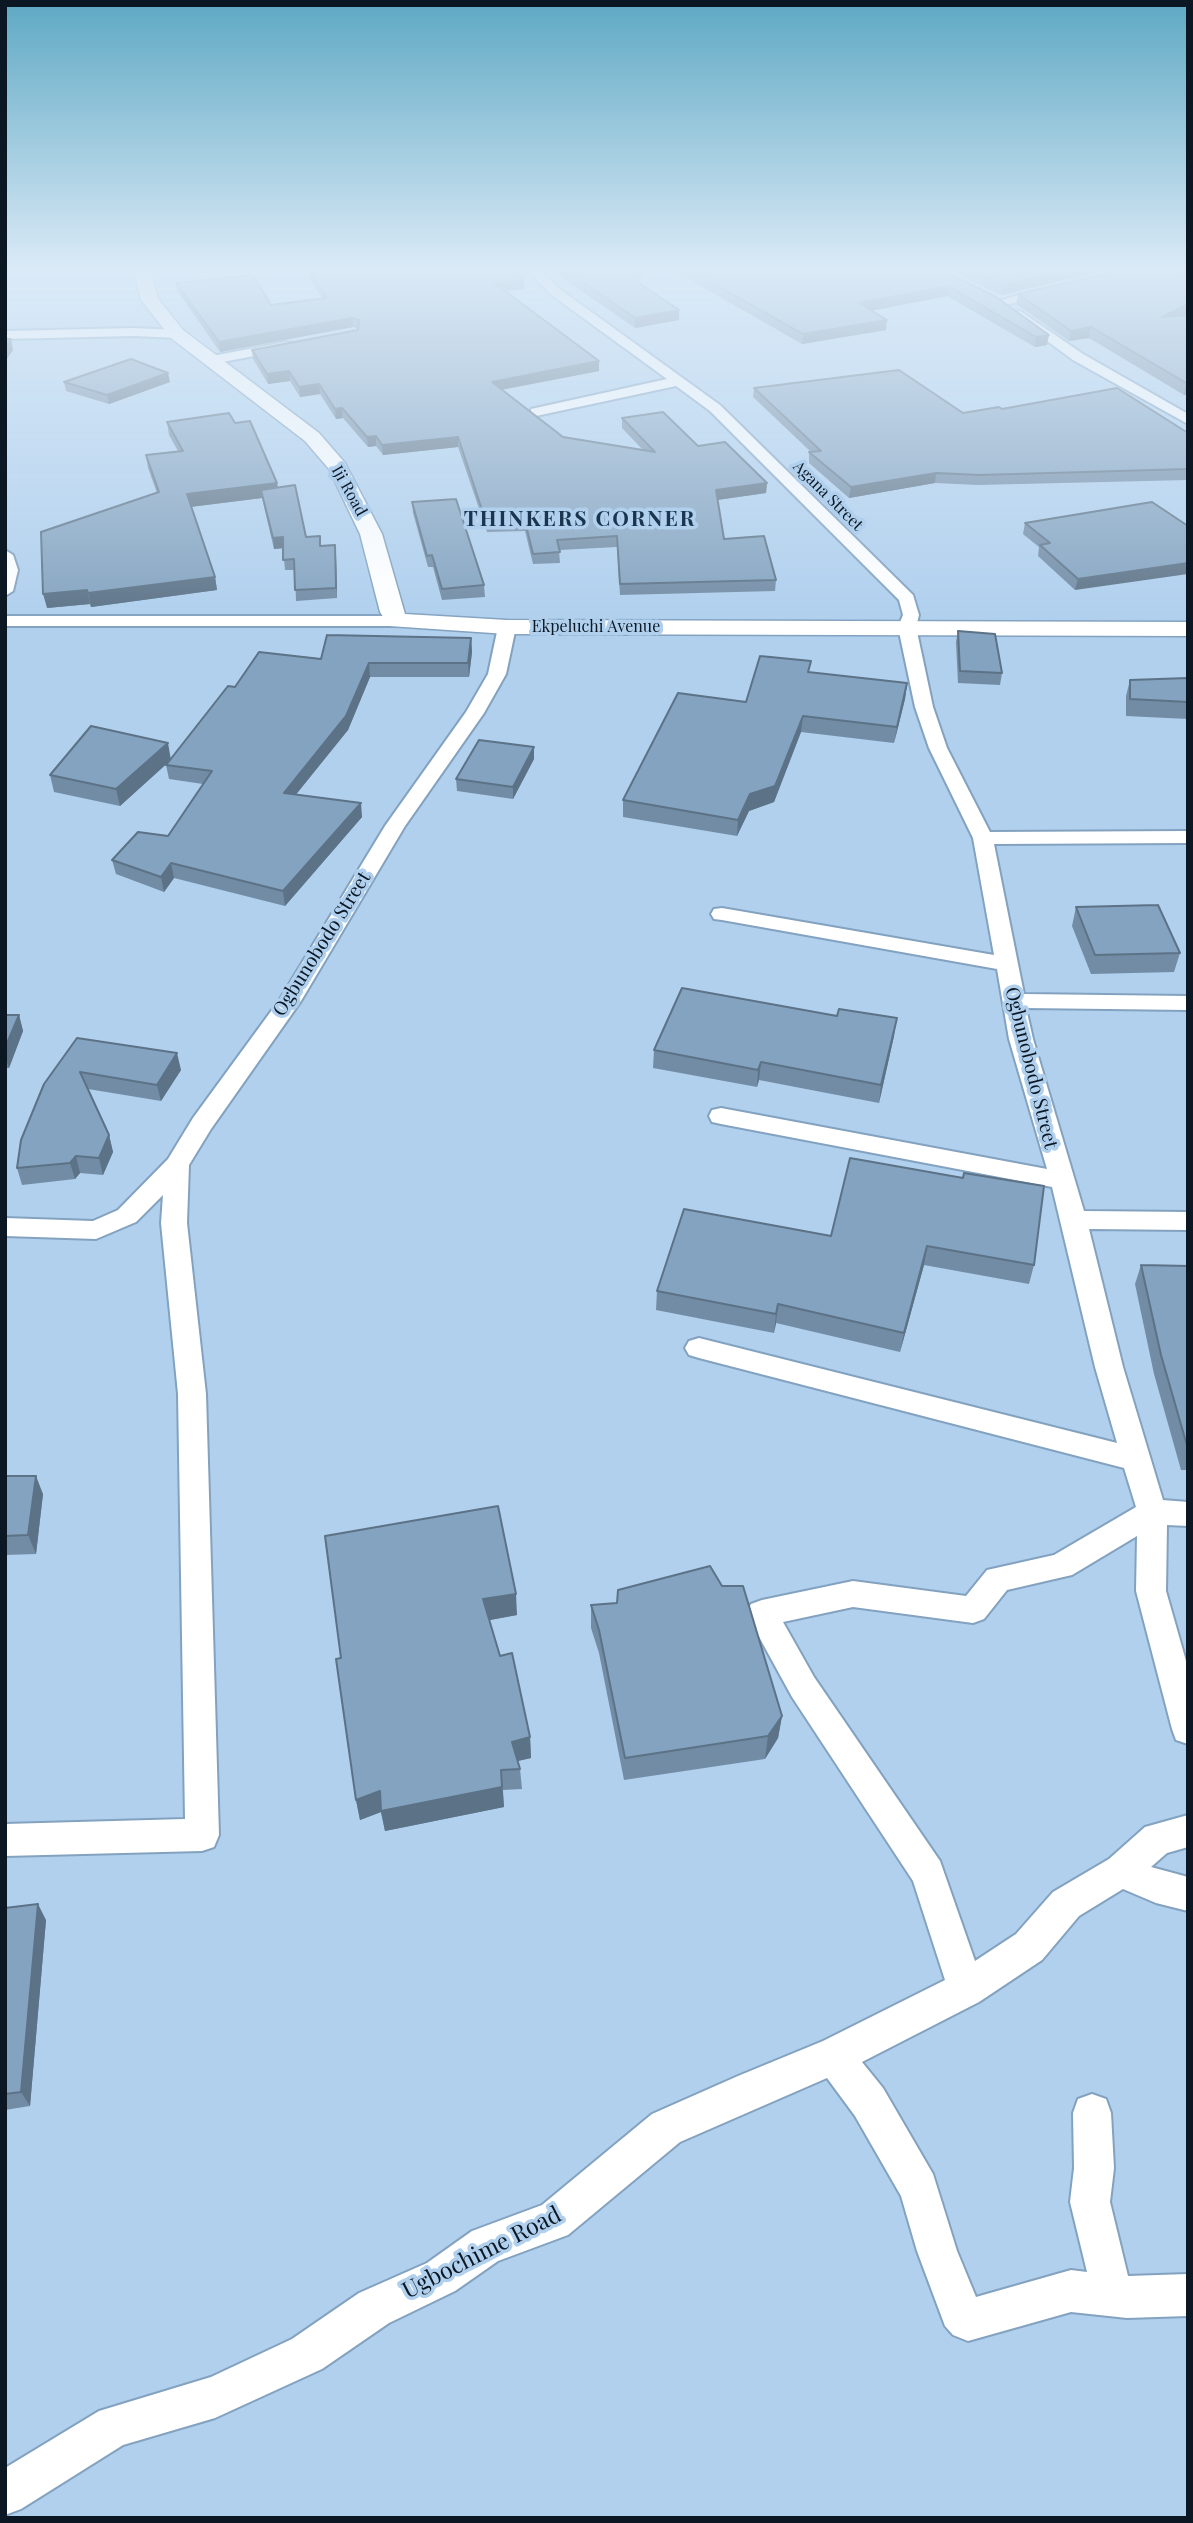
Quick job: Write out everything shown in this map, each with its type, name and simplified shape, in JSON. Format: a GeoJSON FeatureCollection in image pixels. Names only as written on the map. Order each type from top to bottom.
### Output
{"type":"FeatureCollection","features":[{"type":"Feature","properties":{"kind":"street","name":"Iji Road"},"geometry":{"type":"LineString","coordinates":[[251,390],[312,437],[338,467],[371,534],[389,602],[397,621]]}},
{"type":"Feature","properties":{"kind":"street"},"geometry":{"type":"LineString","coordinates":[[536,412],[639,390]]}},
{"type":"Feature","properties":{"kind":"street","name":"Agana Street"},"geometry":{"type":"LineString","coordinates":[[691,390],[715,408],[907,599],[911,615],[906,627]]}},
{"type":"Feature","properties":{"kind":"street"},"geometry":{"type":"LineString","coordinates":[[1136,390],[1188,420]]}},
{"type":"Feature","properties":{"kind":"street"},"geometry":{"type":"LineString","coordinates":[[5,555],[10,570],[5,591]]}},
{"type":"Feature","properties":{"kind":"street","name":"Ekpeluchi Avenue"},"geometry":{"type":"LineString","coordinates":[[5,621],[397,621],[507,627],[1188,629]]}},
{"type":"Feature","properties":{"kind":"street","name":"Ogbunobodo Street"},"geometry":{"type":"LineString","coordinates":[[5,1227],[96,1230],[127,1216],[177,1165],[202,1124],[290,1001],[396,827],[475,713],[497,674],[507,627]]}},
{"type":"Feature","properties":{"kind":"street","name":"Ogbunobodo Street"},"geometry":{"type":"LineString","coordinates":[[906,627],[923,707],[938,748],[983,838],[1012,1001],[1060,1180],[1074,1220],[1109,1367],[1152,1512]]}},
{"type":"Feature","properties":{"kind":"street"},"geometry":{"type":"LineString","coordinates":[[983,838],[1188,836]]}},
{"type":"Feature","properties":{"kind":"street"},"geometry":{"type":"LineString","coordinates":[[722,914],[1007,964]]}},
{"type":"Feature","properties":{"kind":"street"},"geometry":{"type":"LineString","coordinates":[[1012,1001],[1188,1003]]}},
{"type":"Feature","properties":{"kind":"street"},"geometry":{"type":"LineString","coordinates":[[721,1116],[1060,1180]]}},
{"type":"Feature","properties":{"kind":"street"},"geometry":{"type":"LineString","coordinates":[[5,1840],[202,1835],[192,1394],[174,1223],[177,1165]]}},
{"type":"Feature","properties":{"kind":"street"},"geometry":{"type":"LineString","coordinates":[[1074,1220],[1188,1221]]}},
{"type":"Feature","properties":{"kind":"street"},"geometry":{"type":"LineString","coordinates":[[699,1348],[1136,1459]]}},
{"type":"Feature","properties":{"kind":"street"},"geometry":{"type":"LineString","coordinates":[[1152,1512],[1151,1591],[1186,1716]]}},
{"type":"Feature","properties":{"kind":"street"},"geometry":{"type":"LineString","coordinates":[[966,1989],[928,1873],[803,1687],[762,1613],[853,1594],[973,1610],[999,1579],[1060,1566],[1152,1512],[1188,1514]]}},
{"type":"Feature","properties":{"kind":"street","name":"Ugbochime Road"},"geometry":{"type":"LineString","coordinates":[[5,2493],[114,2426],[215,2397],[307,2354],[374,2308],[441,2277],[486,2245],[554,2221],[666,2128],[751,2089],[834,2056],[966,1989],[1029,1947],[1066,1904],[1121,1871],[1157,1839],[1188,1831]]}},
{"type":"Feature","properties":{"kind":"street"},"geometry":{"type":"LineString","coordinates":[[1121,1871],[1185,1895]]}},
{"type":"Feature","properties":{"kind":"street"},"geometry":{"type":"LineString","coordinates":[[834,2056],[869,2102],[919,2188],[937,2251],[960,2311],[968,2320],[1037,2303],[1071,2291],[1136,2297],[1188,2295]]}},
{"type":"Feature","properties":{"kind":"street"},"geometry":{"type":"LineString","coordinates":[[1092,2113],[1094,2168],[1090,2202],[1107,2271],[1109,2294]]}},
{"type":"Feature","properties":{"kind":"building"},"geometry":{"type":"Polygon","coordinates":[[[90,390],[122,390],[107,395],[90,390]]]}},
{"type":"Feature","properties":{"kind":"building"},"geometry":{"type":"Polygon","coordinates":[[[323,390],[502,390],[563,437],[655,452],[622,418],[663,412],[698,446],[725,442],[767,483],[716,490],[724,539],[764,536],[776,580],[620,584],[617,536],[557,540],[560,552],[533,554],[525,521],[486,522],[458,437],[382,445],[376,436],[367,437],[342,408],[335,409],[323,390]]]}},
{"type":"Feature","properties":{"kind":"building"},"geometry":{"type":"Polygon","coordinates":[[[756,390],[928,390],[963,413],[1120,390],[1188,433],[1188,469],[980,475],[936,473],[851,487],[809,452],[821,451],[756,390]]]}},
{"type":"Feature","properties":{"kind":"building"},"geometry":{"type":"Polygon","coordinates":[[[229,413],[235,423],[250,421],[277,483],[187,494],[215,577],[88,593],[87,590],[43,594],[41,532],[159,492],[146,455],[183,451],[167,422],[229,413]]]}},
{"type":"Feature","properties":{"kind":"building"},"geometry":{"type":"Polygon","coordinates":[[[295,485],[306,537],[320,536],[320,546],[335,545],[336,588],[295,590],[294,559],[283,560],[283,537],[273,538],[261,490],[295,485]]]}},
{"type":"Feature","properties":{"kind":"building"},"geometry":{"type":"Polygon","coordinates":[[[456,499],[484,585],[442,589],[432,555],[427,556],[412,502],[456,499]]]}},
{"type":"Feature","properties":{"kind":"building"},"geometry":{"type":"Polygon","coordinates":[[[1152,502],[1188,526],[1188,563],[1078,579],[1040,545],[1050,543],[1025,523],[1152,502]]]}},
{"type":"Feature","properties":{"kind":"building"},"geometry":{"type":"Polygon","coordinates":[[[958,631],[995,634],[1002,673],[960,671],[958,631]]]}},
{"type":"Feature","properties":{"kind":"building"},"geometry":{"type":"Polygon","coordinates":[[[327,635],[471,638],[468,663],[369,663],[346,716],[284,793],[361,803],[283,891],[171,863],[161,877],[112,860],[138,832],[168,836],[212,771],[166,765],[228,686],[235,687],[259,652],[321,659],[327,635]]]}},
{"type":"Feature","properties":{"kind":"building"},"geometry":{"type":"Polygon","coordinates":[[[760,656],[811,661],[808,672],[907,683],[897,727],[803,716],[775,786],[750,794],[738,820],[623,800],[678,693],[746,702],[760,656]]]}},
{"type":"Feature","properties":{"kind":"building"},"geometry":{"type":"Polygon","coordinates":[[[1188,678],[1188,702],[1130,699],[1130,680],[1188,678]]]}},
{"type":"Feature","properties":{"kind":"building"},"geometry":{"type":"Polygon","coordinates":[[[91,726],[168,743],[116,789],[50,775],[91,726]]]}},
{"type":"Feature","properties":{"kind":"building"},"geometry":{"type":"Polygon","coordinates":[[[479,740],[534,747],[513,787],[456,779],[479,740]]]}},
{"type":"Feature","properties":{"kind":"building"},"geometry":{"type":"Polygon","coordinates":[[[1158,905],[1180,953],[1095,955],[1076,907],[1158,905]]]}},
{"type":"Feature","properties":{"kind":"building"},"geometry":{"type":"Polygon","coordinates":[[[682,988],[837,1016],[839,1009],[897,1018],[881,1085],[761,1062],[758,1070],[654,1050],[682,988]]]}},
{"type":"Feature","properties":{"kind":"building"},"geometry":{"type":"Polygon","coordinates":[[[5,1015],[19,1015],[5,1048],[5,1015]]]}},
{"type":"Feature","properties":{"kind":"building"},"geometry":{"type":"Polygon","coordinates":[[[77,1038],[177,1053],[157,1085],[80,1072],[109,1135],[99,1158],[76,1156],[70,1163],[17,1168],[21,1140],[44,1084],[77,1038]]]}},
{"type":"Feature","properties":{"kind":"building"},"geometry":{"type":"Polygon","coordinates":[[[850,1158],[963,1178],[964,1173],[1044,1186],[1034,1265],[927,1246],[904,1333],[778,1304],[776,1314],[657,1291],[684,1209],[831,1236],[850,1158]]]}},
{"type":"Feature","properties":{"kind":"building"},"geometry":{"type":"Polygon","coordinates":[[[1141,1265],[1188,1266],[1188,1449],[1161,1355],[1141,1265]]]}},
{"type":"Feature","properties":{"kind":"building"},"geometry":{"type":"Polygon","coordinates":[[[5,1476],[36,1476],[28,1535],[5,1536],[5,1476]]]}},
{"type":"Feature","properties":{"kind":"building"},"geometry":{"type":"Polygon","coordinates":[[[498,1506],[516,1594],[483,1599],[500,1656],[512,1653],[530,1737],[512,1742],[520,1769],[501,1770],[502,1787],[381,1811],[380,1791],[356,1800],[336,1659],[341,1658],[325,1536],[498,1506]]]}},
{"type":"Feature","properties":{"kind":"building"},"geometry":{"type":"Polygon","coordinates":[[[710,1566],[722,1586],[743,1586],[782,1716],[768,1736],[625,1758],[599,1630],[591,1605],[617,1603],[618,1590],[710,1566]]]}},
{"type":"Feature","properties":{"kind":"building"},"geometry":{"type":"Polygon","coordinates":[[[38,1904],[21,2092],[5,2094],[5,1908],[38,1904]]]}},
{"type":"Feature","properties":{"kind":"district","name":"THINKERS CORNER"},"geometry":{"type":"Point","coordinates":[580,519]}}]}
